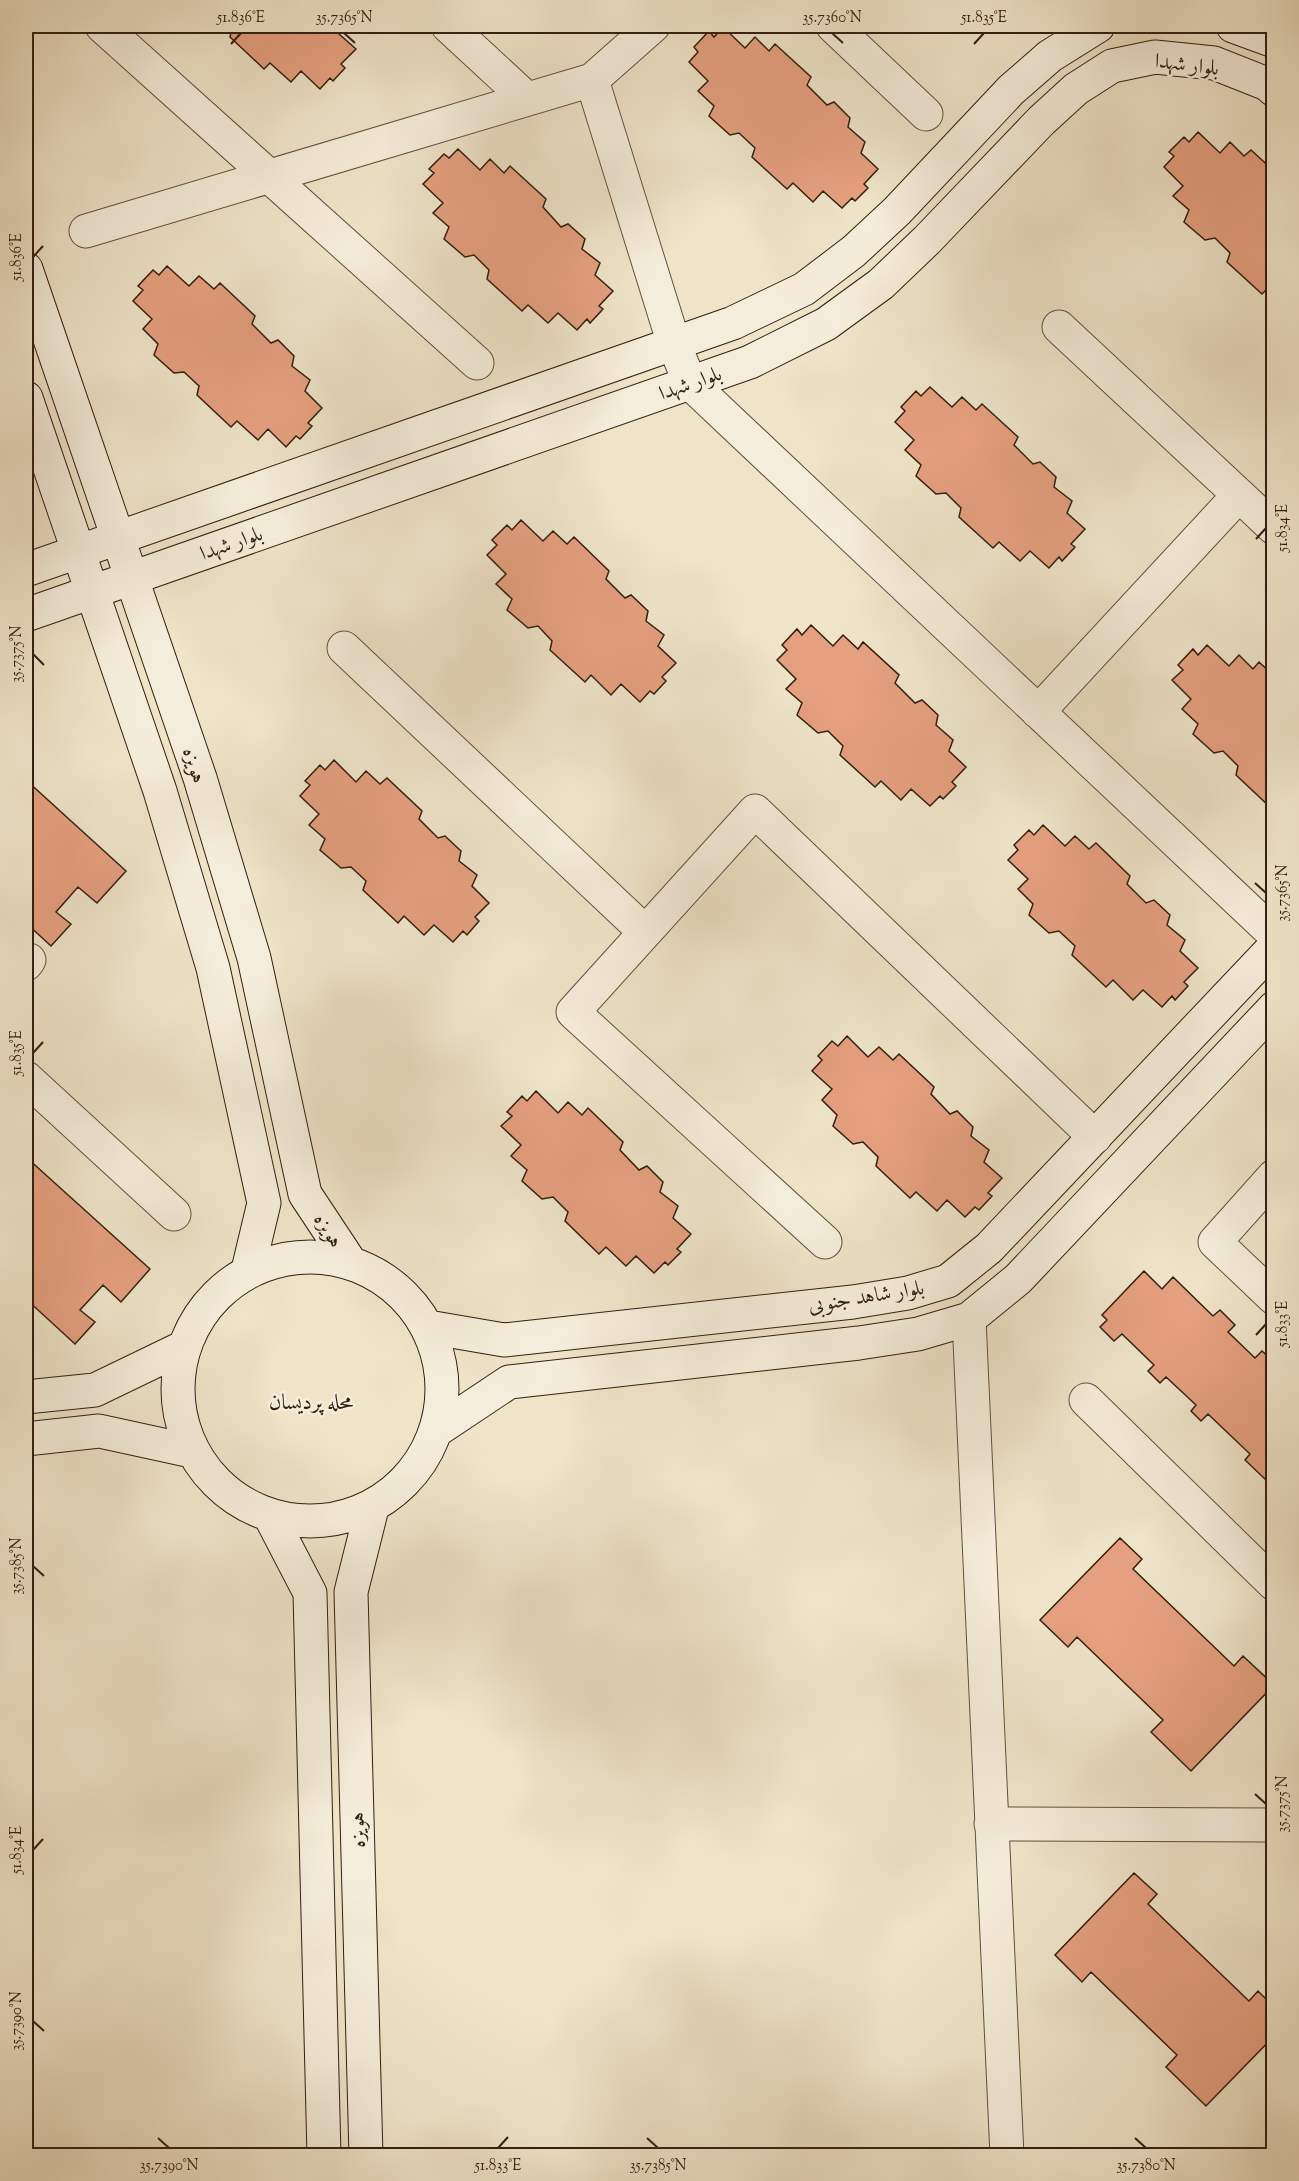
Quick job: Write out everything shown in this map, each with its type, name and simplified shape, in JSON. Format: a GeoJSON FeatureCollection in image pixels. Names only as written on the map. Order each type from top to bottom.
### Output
{"type":"FeatureCollection","features":[{"type":"Feature","properties":{"kind":"street"},"geometry":{"type":"LineString","coordinates":[[102,26],[477,363]]}},
{"type":"Feature","properties":{"kind":"street"},"geometry":{"type":"LineString","coordinates":[[448,26],[527,99]]}},
{"type":"Feature","properties":{"kind":"street"},"geometry":{"type":"LineString","coordinates":[[86,231],[592,80],[652,26]]}},
{"type":"Feature","properties":{"kind":"street"},"geometry":{"type":"LineString","coordinates":[[833,26],[926,114]]}},
{"type":"Feature","properties":{"kind":"street","name":"بلوار شهدا"},"geometry":{"type":"LineString","coordinates":[[26,570],[733,323],[804,289],[854,251],[897,211],[1011,90],[1050,56],[1098,26]]}},
{"type":"Feature","properties":{"kind":"street"},"geometry":{"type":"LineString","coordinates":[[1233,26],[1274,41]]}},
{"type":"Feature","properties":{"kind":"street","name":"بلوار شهدا"},"geometry":{"type":"LineString","coordinates":[[26,615],[750,362],[825,324],[880,284],[927,240],[1041,121],[1076,89],[1112,66],[1155,57],[1214,63],[1266,84],[1274,90]]}},
{"type":"Feature","properties":{"kind":"street"},"geometry":{"type":"LineString","coordinates":[[592,80],[674,344],[690,383],[1274,934]]}},
{"type":"Feature","properties":{"kind":"street","name":"هویزه"},"geometry":{"type":"LineString","coordinates":[[26,269],[200,778],[254,958],[306,1194],[350,1262]]}},
{"type":"Feature","properties":{"kind":"street"},"geometry":{"type":"LineString","coordinates":[[1059,327],[1274,528]]}},
{"type":"Feature","properties":{"kind":"street","name":"هویزه"},"geometry":{"type":"LineString","coordinates":[[26,398],[160,791],[215,979],[264,1203],[248,1270]]}},
{"type":"Feature","properties":{"kind":"street"},"geometry":{"type":"LineString","coordinates":[[1038,712],[1239,495]]}},
{"type":"Feature","properties":{"kind":"street"},"geometry":{"type":"LineString","coordinates":[[344,648],[645,932]]}},
{"type":"Feature","properties":{"kind":"street"},"geometry":{"type":"LineString","coordinates":[[825,1242],[573,1012],[755,811],[1095,1137]]}},
{"type":"Feature","properties":{"kind":"street","name":"بلوار شاهد جنوبی"},"geometry":{"type":"LineString","coordinates":[[428,1327],[504,1340],[853,1302],[908,1293],[948,1281],[989,1248],[1274,947]]}},
{"type":"Feature","properties":{"kind":"street","name":"بلوار شاهد جنوبی"},"geometry":{"type":"LineString","coordinates":[[438,1430],[509,1382],[859,1343],[918,1334],[969,1319],[1018,1279],[1274,1008]]}},
{"type":"Feature","properties":{"kind":"street"},"geometry":{"type":"LineString","coordinates":[[26,1078],[174,1214]]}},
{"type":"Feature","properties":{"kind":"street"},"geometry":{"type":"LineString","coordinates":[[1274,1176],[1215,1242],[1274,1298]]}},
{"type":"Feature","properties":{"kind":"street"},"geometry":{"type":"LineString","coordinates":[[298,1256],[350,1262],[396,1287],[428,1327],[443,1377],[438,1430],[412,1475],[372,1508],[322,1522],[270,1516],[224,1491],[191,1451],[177,1401],[182,1348],[207,1303],[248,1270],[298,1256]]}},
{"type":"Feature","properties":{"kind":"street"},"geometry":{"type":"LineString","coordinates":[[969,1319],[1007,2156]]}},
{"type":"Feature","properties":{"kind":"street"},"geometry":{"type":"LineString","coordinates":[[26,1397],[95,1390],[182,1348]]}},
{"type":"Feature","properties":{"kind":"street"},"geometry":{"type":"LineString","coordinates":[[1086,1400],[1274,1584]]}},
{"type":"Feature","properties":{"kind":"street"},"geometry":{"type":"LineString","coordinates":[[26,1439],[99,1431],[191,1451]]}},
{"type":"Feature","properties":{"kind":"street","name":"هویزه"},"geometry":{"type":"LineString","coordinates":[[366,2156],[351,1592],[372,1508]]}},
{"type":"Feature","properties":{"kind":"street","name":"هویزه"},"geometry":{"type":"LineString","coordinates":[[270,1516],[310,1593],[324,2156]]}},
{"type":"Feature","properties":{"kind":"street"},"geometry":{"type":"LineString","coordinates":[[991,1824],[1274,1824]]}},
{"type":"Feature","properties":{"kind":"building"},"geometry":{"type":"Polygon","coordinates":[[[230,26],[341,26],[338,33],[356,49],[341,64],[345,68],[333,81],[330,78],[320,89],[301,71],[291,82],[270,63],[264,69],[230,37],[232,28],[230,26]]]}},
{"type":"Feature","properties":{"kind":"building"},"geometry":{"type":"Polygon","coordinates":[[[723,27],[745,48],[755,37],[769,51],[775,44],[811,77],[807,85],[827,105],[834,102],[850,118],[848,127],[865,142],[861,153],[878,169],[864,184],[868,188],[855,201],[852,198],[842,208],[823,191],[813,202],[793,183],[787,189],[752,157],[755,148],[739,133],[730,135],[709,116],[714,106],[698,91],[708,81],[689,62],[698,52],[694,47],[709,31],[714,37],[723,27]]]}},
{"type":"Feature","properties":{"kind":"building"},"geometry":{"type":"Polygon","coordinates":[[[1198,132],[1220,153],[1230,142],[1244,156],[1251,150],[1274,171],[1274,293],[1268,288],[1262,294],[1227,262],[1230,253],[1215,238],[1205,240],[1184,222],[1189,210],[1173,196],[1183,186],[1164,167],[1174,156],[1169,152],[1184,137],[1189,142],[1198,132]]]}},
{"type":"Feature","properties":{"kind":"building"},"geometry":{"type":"Polygon","coordinates":[[[458,149],[480,170],[490,159],[504,173],[510,166],[546,199],[543,207],[561,227],[568,224],[585,239],[582,249],[600,263],[595,275],[613,291],[599,306],[603,309],[590,323],[587,319],[577,330],[558,313],[548,323],[528,305],[522,311],[487,279],[489,270],[474,255],[465,257],[444,239],[449,227],[433,213],[443,203],[423,184],[434,173],[429,169],[444,154],[449,158],[458,149]]]}},
{"type":"Feature","properties":{"kind":"building"},"geometry":{"type":"Polygon","coordinates":[[[167,266],[189,286],[199,276],[214,289],[220,283],[255,316],[252,324],[271,343],[278,340],[294,356],[292,366],[310,380],[305,391],[322,408],[308,423],[312,426],[300,439],[296,436],[286,447],[268,429],[258,440],[237,421],[231,427],[197,395],[199,386],[184,372],[174,373],[154,355],[158,344],[143,329],[152,319],[133,301],[143,290],[138,286],[153,270],[159,275],[167,266]]]}},
{"type":"Feature","properties":{"kind":"building"},"geometry":{"type":"Polygon","coordinates":[[[930,387],[952,407],[962,397],[976,410],[982,404],[1018,437],[1014,445],[1033,464],[1040,462],[1056,477],[1054,487],[1072,501],[1067,513],[1085,529],[1071,544],[1075,547],[1062,561],[1059,557],[1049,568],[1030,551],[1020,561],[999,542],[993,548],[959,517],[961,508],[946,493],[936,494],[916,476],[921,465],[905,450],[914,440],[895,422],[905,411],[901,407],[916,391],[921,396],[930,387]]]}},
{"type":"Feature","properties":{"kind":"building"},"geometry":{"type":"Polygon","coordinates":[[[26,487],[30,499],[26,505],[26,487]]]}},
{"type":"Feature","properties":{"kind":"building"},"geometry":{"type":"Polygon","coordinates":[[[521,520],[543,541],[553,531],[567,544],[574,537],[609,571],[606,579],[625,598],[631,595],[648,611],[646,621],[664,635],[658,646],[676,663],[662,677],[666,681],[654,694],[650,691],[640,702],[621,684],[611,695],[591,675],[585,682],[550,650],[552,641],[538,626],[528,628],[507,610],[512,599],[496,584],[506,574],[487,555],[497,545],[492,540],[507,525],[512,530],[521,520]]]}},
{"type":"Feature","properties":{"kind":"building"},"geometry":{"type":"Polygon","coordinates":[[[811,625],[833,646],[843,635],[858,649],[863,642],[899,675],[895,683],[915,703],[922,700],[938,715],[936,725],[953,740],[949,751],[966,767],[952,782],[956,786],[943,799],[940,796],[930,806],[911,789],[901,800],[881,781],[875,787],[840,755],[843,746],[828,731],[818,733],[797,715],[802,703],[786,689],[796,679],[777,660],[787,650],[782,645],[797,629],[802,635],[811,625]]]}},
{"type":"Feature","properties":{"kind":"building"},"geometry":{"type":"Polygon","coordinates":[[[1207,645],[1229,666],[1239,655],[1253,669],[1259,662],[1274,676],[1274,804],[1270,807],[1236,775],[1238,766],[1223,751],[1214,753],[1193,734],[1198,724],[1182,709],[1191,699],[1172,680],[1183,670],[1178,665],[1193,649],[1198,655],[1207,645]]]}},
{"type":"Feature","properties":{"kind":"building"},"geometry":{"type":"Polygon","coordinates":[[[334,760],[356,782],[366,771],[380,784],[387,778],[422,811],[419,819],[438,838],[445,836],[461,851],[459,861],[477,875],[472,886],[489,903],[475,917],[479,921],[467,935],[463,931],[453,942],[434,925],[424,935],[404,916],[398,923],[363,890],[366,881],[351,867],[341,868],[320,850],[325,839],[309,825],[319,814],[300,796],[310,785],[305,781],[320,765],[325,770],[334,760]]]}},
{"type":"Feature","properties":{"kind":"building"},"geometry":{"type":"Polygon","coordinates":[[[26,780],[126,871],[97,903],[78,887],[56,912],[71,924],[51,946],[26,923],[26,780]]]}},
{"type":"Feature","properties":{"kind":"building"},"geometry":{"type":"Polygon","coordinates":[[[1043,825],[1065,846],[1075,836],[1089,849],[1096,843],[1130,876],[1127,884],[1146,903],[1154,900],[1170,915],[1167,925],[1185,940],[1180,951],[1198,968],[1184,982],[1188,986],[1175,1000],[1172,996],[1162,1007],[1143,990],[1133,1000],[1113,980],[1106,987],[1072,955],[1075,946],[1059,931],[1049,933],[1029,915],[1033,904],[1018,889],[1028,879],[1008,860],[1018,850],[1014,845],[1029,830],[1034,835],[1043,825]]]}},
{"type":"Feature","properties":{"kind":"building"},"geometry":{"type":"Polygon","coordinates":[[[847,1036],[868,1057],[879,1047],[893,1060],[899,1054],[934,1087],[931,1094],[950,1114],[957,1111],[973,1127],[971,1136],[989,1150],[984,1162],[1002,1178],[988,1193],[992,1196],[979,1210],[975,1207],[965,1217],[947,1200],[937,1211],[916,1192],[910,1198],[876,1166],[878,1157],[863,1142],[853,1144],[833,1126],[837,1115],[822,1100],[832,1089],[812,1071],[822,1060],[818,1056],[832,1041],[838,1046],[847,1036]]]}},
{"type":"Feature","properties":{"kind":"building"},"geometry":{"type":"Polygon","coordinates":[[[536,1091],[558,1113],[568,1102],[582,1115],[588,1108],[623,1142],[620,1150],[639,1170],[647,1166],[663,1182],[660,1192],[678,1206],[673,1218],[691,1234],[677,1249],[681,1252],[668,1265],[665,1262],[654,1273],[636,1256],[626,1266],[606,1247],[599,1254],[565,1221],[568,1212],[553,1197],[542,1199],[522,1181],[527,1170],[511,1156],[521,1145],[501,1126],[512,1116],[507,1112],[522,1096],[527,1101],[536,1091]]]}},
{"type":"Feature","properties":{"kind":"building"},"geometry":{"type":"Polygon","coordinates":[[[26,1157],[150,1269],[121,1302],[103,1285],[80,1310],[95,1322],[75,1344],[26,1299],[26,1157]]]}},
{"type":"Feature","properties":{"kind":"building"},"geometry":{"type":"Polygon","coordinates":[[[1144,1271],[1162,1289],[1173,1277],[1213,1316],[1220,1310],[1235,1325],[1228,1332],[1255,1358],[1262,1351],[1274,1362],[1274,1470],[1265,1479],[1245,1460],[1250,1454],[1208,1414],[1201,1421],[1191,1411],[1196,1405],[1166,1377],[1160,1383],[1148,1371],[1154,1365],[1122,1334],[1114,1341],[1100,1327],[1107,1320],[1102,1315],[1144,1271]]]}},
{"type":"Feature","properties":{"kind":"building"},"geometry":{"type":"Polygon","coordinates":[[[1120,1538],[1142,1559],[1133,1569],[1234,1666],[1243,1656],[1274,1685],[1191,1771],[1151,1732],[1163,1720],[1077,1637],[1068,1647],[1040,1620],[1120,1538]]]}},
{"type":"Feature","properties":{"kind":"building"},"geometry":{"type":"Polygon","coordinates":[[[1134,1873],[1157,1894],[1148,1904],[1249,2001],[1258,1991],[1274,2007],[1274,2036],[1206,2106],[1166,2067],[1177,2055],[1091,1972],[1082,1982],[1055,1955],[1134,1873]]]}},
{"type":"Feature","properties":{"kind":"district","name":"محله پردیسان"},"geometry":{"type":"Point","coordinates":[311,1401]}}]}
